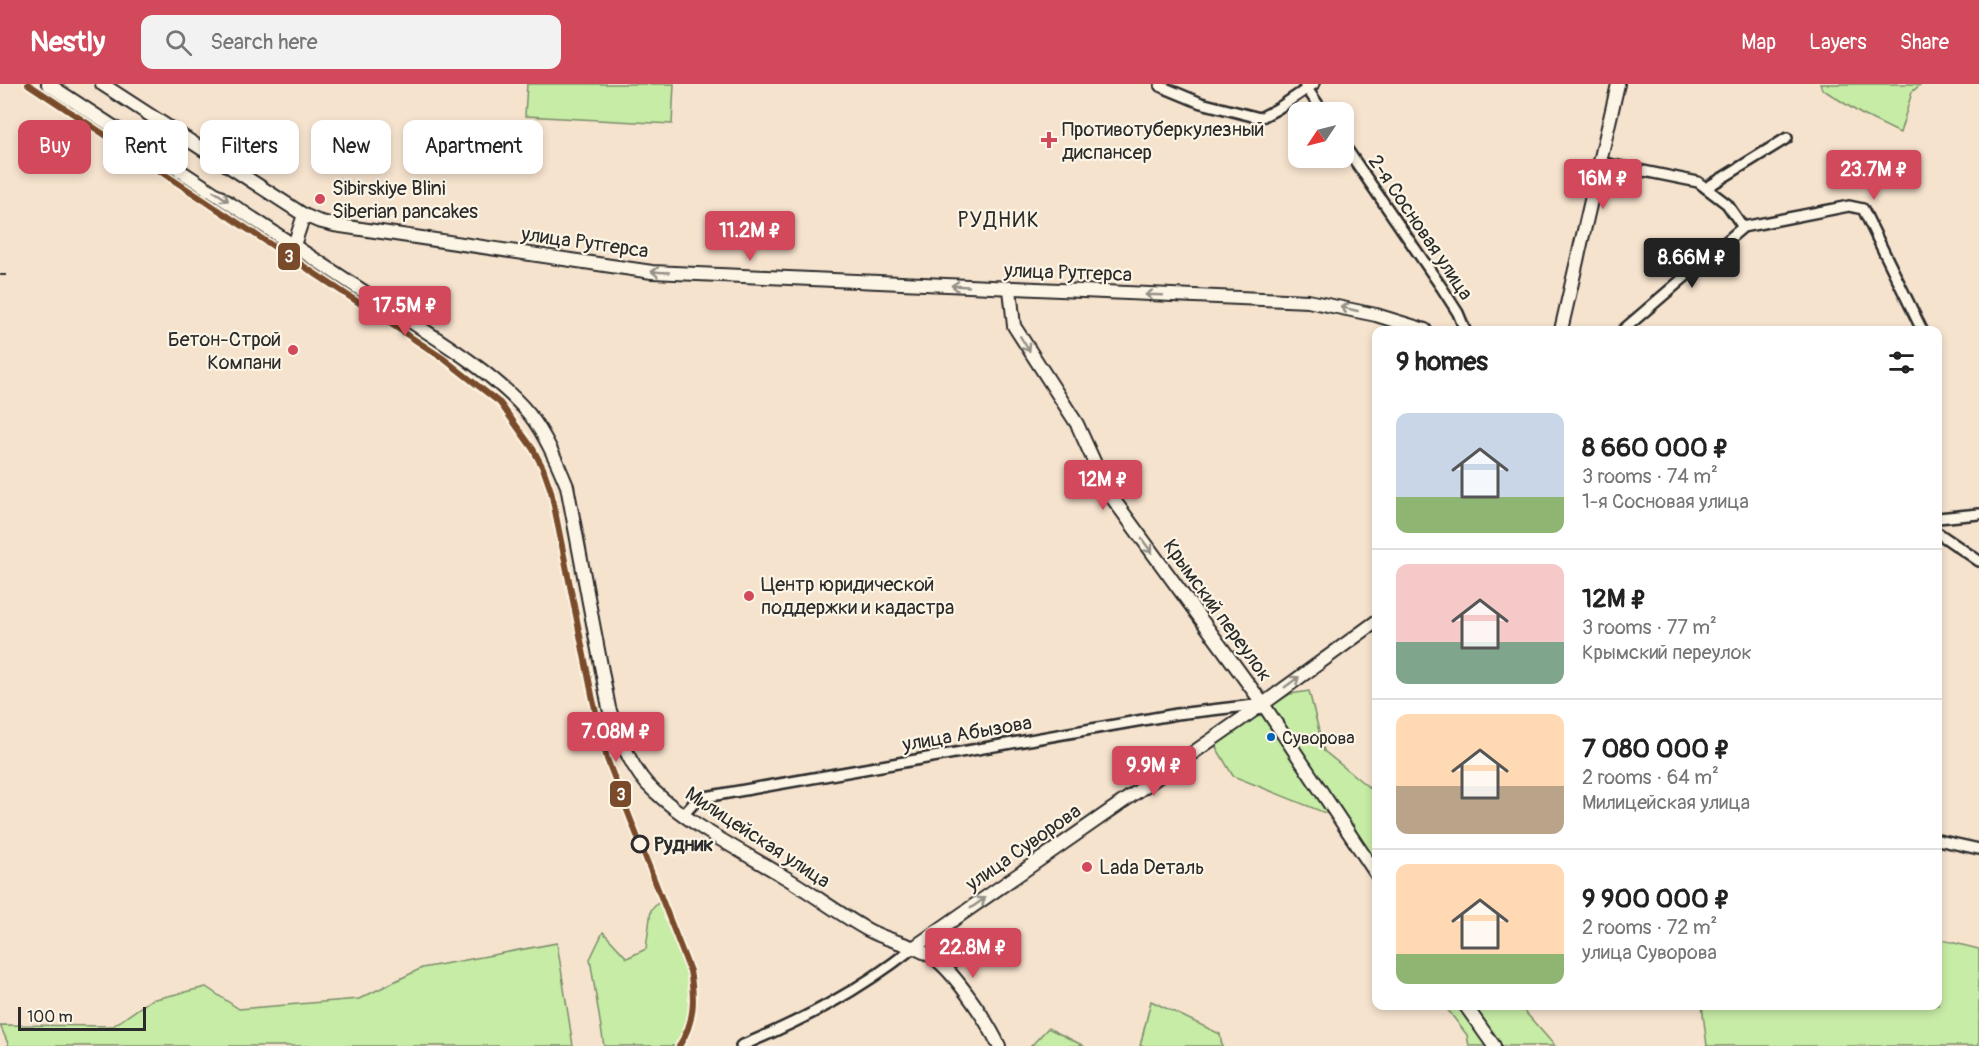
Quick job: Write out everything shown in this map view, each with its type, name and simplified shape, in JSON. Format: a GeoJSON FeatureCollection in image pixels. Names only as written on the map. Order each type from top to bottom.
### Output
{"type":"FeatureCollection","features":[{"type":"Feature","properties":{"kind":"main road"},"geometry":{"type":"LineString","coordinates":[[48,84],[294,245],[304,215]]}},
{"type":"Feature","properties":{"kind":"main road","name":"улица Рутгерса"},"geometry":{"type":"LineString","coordinates":[[102,84],[304,215],[334,225],[652,272],[1308,301],[1376,315],[1412,326]]}},
{"type":"Feature","properties":{"kind":"main road"},"geometry":{"type":"LineString","coordinates":[[1561,326],[1618,84]]}},
{"type":"Feature","properties":{"kind":"main road","name":"Милицейская улица"},"geometry":{"type":"LineString","coordinates":[[294,245],[457,354],[495,382],[529,414],[554,457],[567,486],[609,708],[618,735],[639,773],[652,790],[684,814],[867,930],[928,954],[944,966]]}},
{"type":"Feature","properties":{"kind":"main road","name":"Крымский переулок"},"geometry":{"type":"LineString","coordinates":[[1010,289],[1014,326],[1077,424],[1108,492],[1263,704],[1372,868]]}},
{"type":"Feature","properties":{"kind":"main road","name":"улица Суворова"},"geometry":{"type":"LineString","coordinates":[[913,948],[1263,704],[1372,625]]}},
{"type":"Feature","properties":{"kind":"main road"},"geometry":{"type":"LineString","coordinates":[[947,924],[938,945],[944,966],[965,993],[999,1046]]}},
{"type":"Feature","properties":{"kind":"main road"},"geometry":{"type":"LineString","coordinates":[[1469,1010],[1494,1046]]}},
{"type":"Feature","properties":{"kind":"street"},"geometry":{"type":"LineString","coordinates":[[1159,85],[1201,104],[1260,118],[1276,110],[1309,85],[1318,102]]}},
{"type":"Feature","properties":{"kind":"street"},"geometry":{"type":"LineString","coordinates":[[1706,188],[1787,138]]}},
{"type":"Feature","properties":{"kind":"street","name":"2-я Сосновая улица"},"geometry":{"type":"LineString","coordinates":[[1354,160],[1442,288],[1463,326]]}},
{"type":"Feature","properties":{"kind":"street"},"geometry":{"type":"LineString","coordinates":[[1599,162],[1698,182],[1727,204],[1743,227]]}},
{"type":"Feature","properties":{"kind":"street"},"geometry":{"type":"LineString","coordinates":[[1628,326],[1743,227],[1849,206],[1863,209],[1920,326]]}},
{"type":"Feature","properties":{"kind":"street"},"geometry":{"type":"LineString","coordinates":[[1942,518],[1979,514]]}},
{"type":"Feature","properties":{"kind":"street"},"geometry":{"type":"LineString","coordinates":[[1942,536],[1979,561]]}},
{"type":"Feature","properties":{"kind":"street","name":"улица Абызова"},"geometry":{"type":"LineString","coordinates":[[684,814],[694,803],[705,797],[1177,714],[1263,704]]}},
{"type":"Feature","properties":{"kind":"street"},"geometry":{"type":"LineString","coordinates":[[1942,841],[1979,849]]}},
{"type":"Feature","properties":{"kind":"street","name":"улица Суворова"},"geometry":{"type":"LineString","coordinates":[[741,1046],[795,1023],[845,996],[913,948]]}},
{"type":"Feature","properties":{"kind":"green space"},"geometry":{"type":"Polygon","coordinates":[[[527,84],[674,84],[672,124],[525,116],[527,84]]]}},
{"type":"Feature","properties":{"kind":"green space"},"geometry":{"type":"Polygon","coordinates":[[[1820,84],[1921,84],[1912,92],[1900,133],[1861,114],[1822,89],[1820,84]]]}},
{"type":"Feature","properties":{"kind":"green space"},"geometry":{"type":"Polygon","coordinates":[[[1309,691],[1324,751],[1372,790],[1372,864],[1353,824],[1233,776],[1213,742],[1290,694],[1309,691]]]}},
{"type":"Feature","properties":{"kind":"green space"},"geometry":{"type":"Polygon","coordinates":[[[662,899],[692,982],[691,1013],[685,1038],[674,1046],[604,1046],[590,959],[603,932],[627,958],[646,949],[651,910],[662,899]]]}},
{"type":"Feature","properties":{"kind":"green space"},"geometry":{"type":"Polygon","coordinates":[[[1942,940],[1979,949],[1979,1046],[1707,1046],[1703,1010],[1942,1010],[1942,940]]]}},
{"type":"Feature","properties":{"kind":"green space"},"geometry":{"type":"Polygon","coordinates":[[[557,943],[573,1046],[9,1046],[0,1025],[113,1026],[151,1000],[206,987],[239,1009],[359,999],[422,968],[557,943]]]}},
{"type":"Feature","properties":{"kind":"green space"},"geometry":{"type":"Polygon","coordinates":[[[1151,1001],[1220,1034],[1222,1046],[1140,1046],[1151,1001]]]}},
{"type":"Feature","properties":{"kind":"green space"},"geometry":{"type":"Polygon","coordinates":[[[1448,1010],[1523,1010],[1555,1046],[1469,1046],[1467,1035],[1448,1010]]]}},
{"type":"Feature","properties":{"kind":"green space"},"geometry":{"type":"Polygon","coordinates":[[[1048,1028],[1084,1046],[1031,1046],[1048,1028]]]}},
{"type":"Feature","properties":{"kind":"railway"},"geometry":{"type":"LineString","coordinates":[[0,275],[6,275]]}},
{"type":"Feature","properties":{"kind":"tram line","name":"3"},"geometry":{"type":"LineString","coordinates":[[28,84],[444,359],[500,403],[533,449],[551,491],[607,759],[690,971],[693,991],[691,1019],[679,1046]]}},
{"type":"Feature","properties":{"kind":"place","name":"Противотуберкулезный диспансер"},"geometry":{"type":"Point","coordinates":[1049,140]}},
{"type":"Feature","properties":{"kind":"place","name":"Sibirskiye Blini Siberian pancakes"},"geometry":{"type":"Point","coordinates":[320,199]}},
{"type":"Feature","properties":{"kind":"place","name":"Бетон-Строй Компани"},"geometry":{"type":"Point","coordinates":[293,350]}},
{"type":"Feature","properties":{"kind":"place","name":"Центр юридической поддержки и кадастра"},"geometry":{"type":"Point","coordinates":[749,596]}},
{"type":"Feature","properties":{"kind":"place","name":"Суворова"},"geometry":{"type":"Point","coordinates":[1271,737]}},
{"type":"Feature","properties":{"kind":"place","name":"Рудник"},"geometry":{"type":"Point","coordinates":[640,844]}},
{"type":"Feature","properties":{"kind":"place","name":"Lada Dеталь"},"geometry":{"type":"Point","coordinates":[1087,867]}},
{"type":"Feature","properties":{"kind":"district","name":"РУДНИК"},"geometry":{"type":"Point","coordinates":[999,220]}}]}
